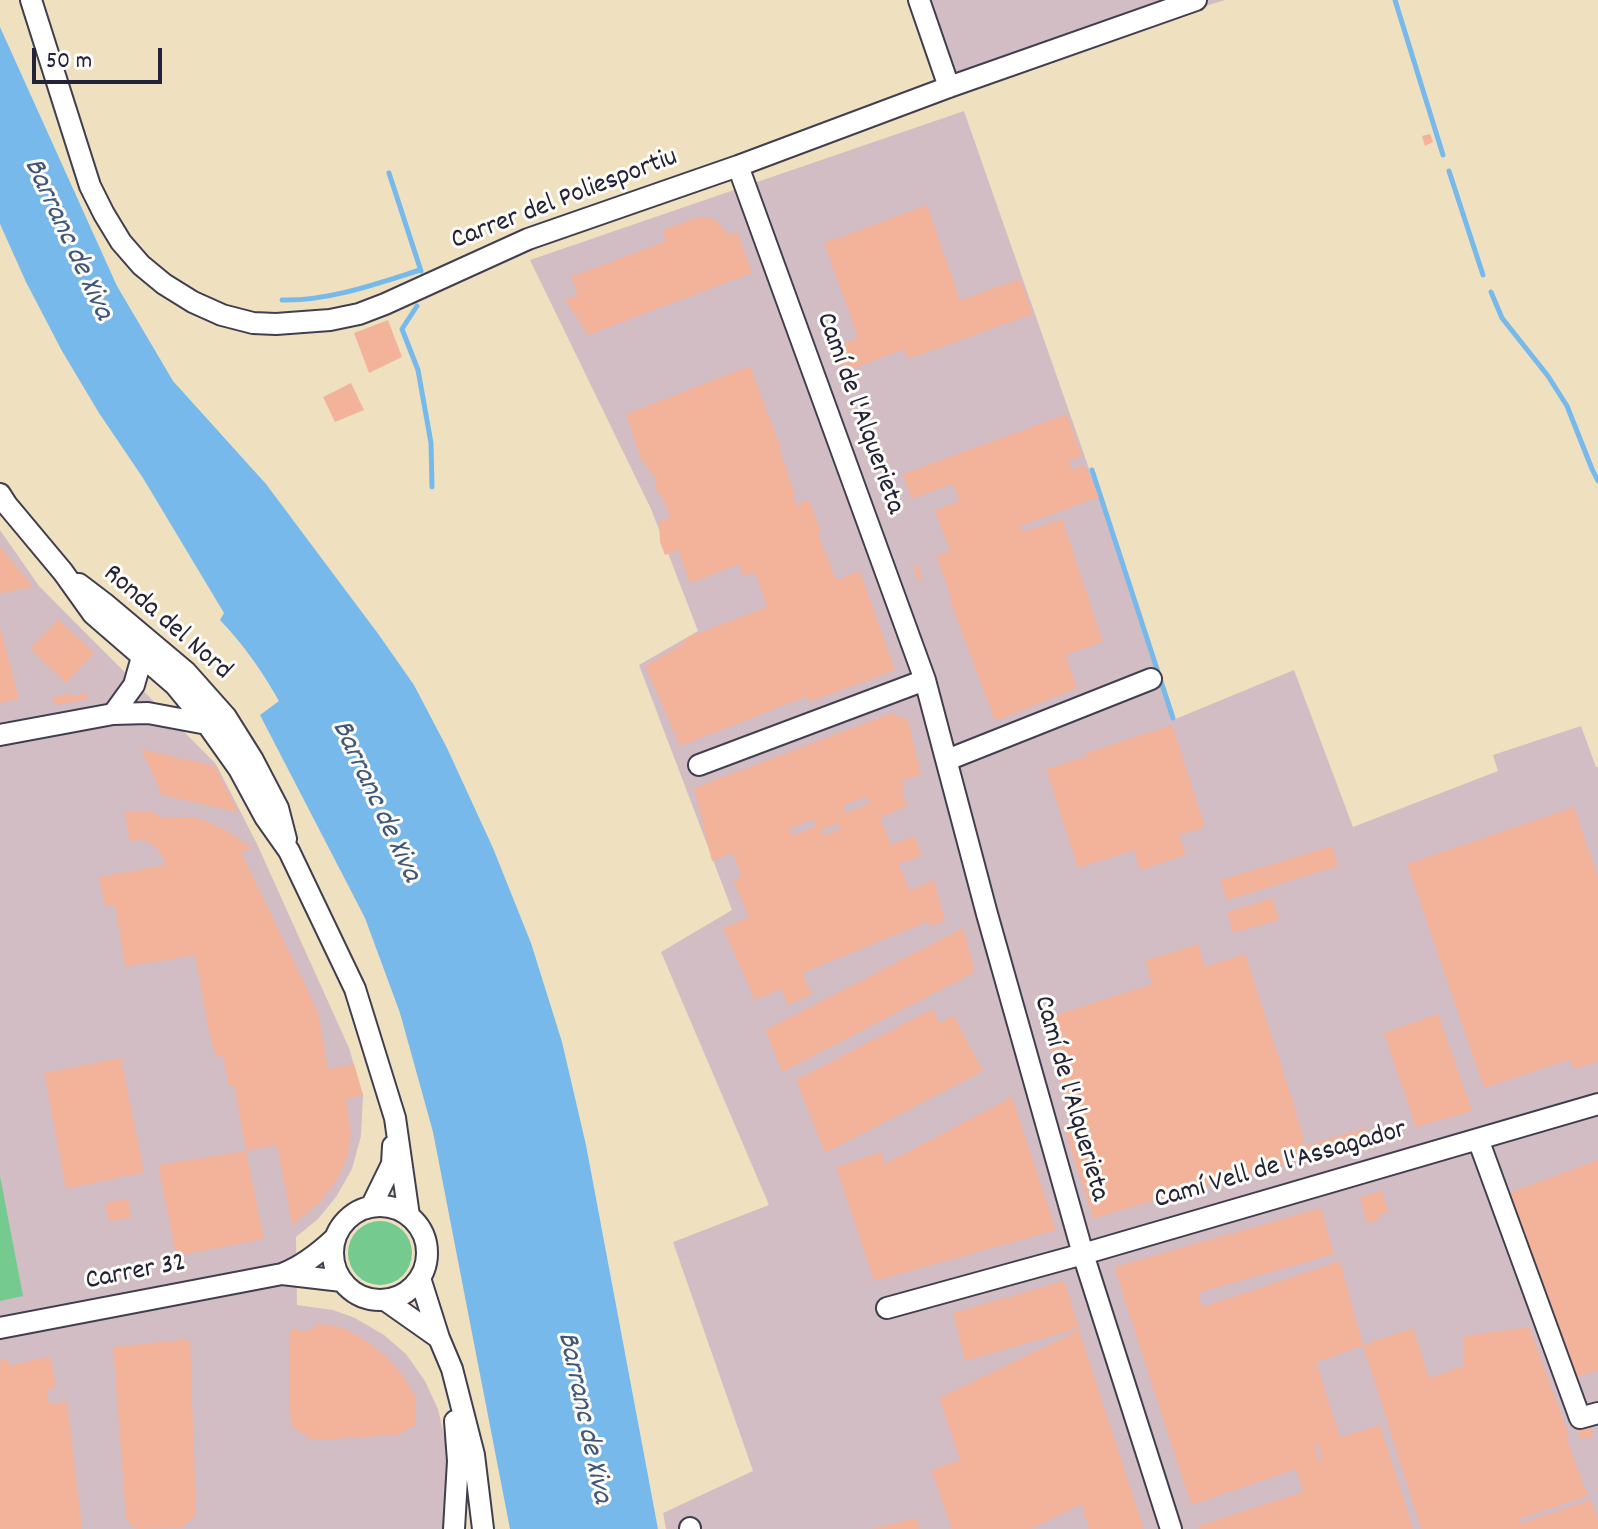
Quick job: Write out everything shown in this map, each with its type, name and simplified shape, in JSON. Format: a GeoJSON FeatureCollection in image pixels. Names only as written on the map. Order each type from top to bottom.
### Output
{"type":"FeatureCollection","features":[{"type":"Feature","properties":{"kind":"street","name":"Carrer del Poliesportiu"},"geometry":{"type":"LineString","coordinates":[[31,0],[90,186],[121,242],[141,265],[183,296],[222,315],[253,323],[276,324],[330,320],[359,314],[528,239],[1196,0]]}},
{"type":"Feature","properties":{"kind":"street"},"geometry":{"type":"LineString","coordinates":[[919,0],[949,87]]}},
{"type":"Feature","properties":{"kind":"street","name":"Camí de l'Alquerieta"},"geometry":{"type":"LineString","coordinates":[[738,166],[925,680],[1083,1254],[1171,1529]]}},
{"type":"Feature","properties":{"kind":"street","name":"Ronda del Nord"},"geometry":{"type":"LineString","coordinates":[[0,494],[93,614],[175,685],[207,724],[239,769],[265,817],[289,851],[355,989],[395,1118],[409,1216]]}},
{"type":"Feature","properties":{"kind":"street","name":"Ronda del Nord"},"geometry":{"type":"LineString","coordinates":[[63,572],[186,672],[226,717],[278,808],[289,851]]}},
{"type":"Feature","properties":{"kind":"street"},"geometry":{"type":"LineString","coordinates":[[113,714],[134,685],[142,657]]}},
{"type":"Feature","properties":{"kind":"street"},"geometry":{"type":"LineString","coordinates":[[947,760],[1151,679]]}},
{"type":"Feature","properties":{"kind":"street"},"geometry":{"type":"LineString","coordinates":[[699,765],[925,680]]}},
{"type":"Feature","properties":{"kind":"street"},"geometry":{"type":"LineString","coordinates":[[0,735],[113,714],[148,713],[207,724]]}},
{"type":"Feature","properties":{"kind":"street","name":"Camí Vell de l'Assagador"},"geometry":{"type":"LineString","coordinates":[[887,1308],[1598,1104]]}},
{"type":"Feature","properties":{"kind":"street","name":"Ronda del Nord"},"geometry":{"type":"LineString","coordinates":[[371,1207],[392,1164],[395,1118]]}},
{"type":"Feature","properties":{"kind":"street"},"geometry":{"type":"LineString","coordinates":[[1478,1139],[1580,1418],[1598,1413]]}},
{"type":"Feature","properties":{"kind":"street"},"geometry":{"type":"LineString","coordinates":[[384,1206],[409,1216],[425,1238],[427,1252],[420,1278],[411,1289],[385,1300],[369,1299],[354,1292],[342,1281],[335,1268],[335,1238],[341,1227],[349,1217],[371,1207],[384,1206]]}},
{"type":"Feature","properties":{"kind":"street","name":"Carrer 32"},"geometry":{"type":"LineString","coordinates":[[0,1328],[282,1274],[299,1267],[335,1238]]}},
{"type":"Feature","properties":{"kind":"street","name":"Carrer 32"},"geometry":{"type":"LineString","coordinates":[[282,1274],[342,1281]]}},
{"type":"Feature","properties":{"kind":"street"},"geometry":{"type":"LineString","coordinates":[[420,1278],[452,1369],[474,1455],[483,1529]]}},
{"type":"Feature","properties":{"kind":"street"},"geometry":{"type":"LineString","coordinates":[[385,1300],[439,1338]]}},
{"type":"Feature","properties":{"kind":"street"},"geometry":{"type":"LineString","coordinates":[[452,1369],[458,1461],[454,1529]]}},
{"type":"Feature","properties":{"kind":"shaded area"},"geometry":{"type":"Polygon","coordinates":[[[908,0],[1225,0],[939,90],[908,0]]]}},
{"type":"Feature","properties":{"kind":"shaded area"},"geometry":{"type":"Polygon","coordinates":[[[964,111],[1173,720],[1294,670],[1353,827],[1498,771],[1493,755],[1581,726],[1598,767],[1598,1529],[666,1529],[663,1513],[753,1471],[673,1242],[769,1205],[661,952],[732,910],[639,665],[698,631],[651,509],[530,260],[964,111]]]}},
{"type":"Feature","properties":{"kind":"shaded area"},"geometry":{"type":"Polygon","coordinates":[[[0,530],[39,586],[216,764],[257,844],[349,1048],[363,1095],[361,1136],[352,1169],[336,1197],[318,1219],[296,1237],[297,1305],[333,1310],[355,1318],[384,1335],[406,1354],[425,1381],[438,1409],[449,1457],[444,1529],[0,1529],[0,530]]]}},
{"type":"Feature","properties":{"kind":"green space"},"geometry":{"type":"Polygon","coordinates":[[[0,1176],[23,1296],[0,1301],[0,1176]]]}},
{"type":"Feature","properties":{"kind":"green space"},"geometry":{"type":"Polygon","coordinates":[[[374,1221],[386,1221],[403,1230],[410,1241],[410,1265],[403,1276],[386,1285],[374,1285],[362,1280],[353,1271],[348,1259],[348,1247],[353,1235],[362,1226],[374,1221]]]}},
{"type":"Feature","properties":{"kind":"water","name":"Barranc de Xiva"},"geometry":{"type":"Polygon","coordinates":[[[0,27],[117,286],[173,381],[266,484],[414,685],[493,848],[531,943],[562,1042],[586,1145],[658,1529],[510,1529],[433,1132],[400,1013],[365,918],[260,715],[279,701],[252,659],[220,620],[224,613],[62,351],[0,224],[0,27]]]}},
{"type":"Feature","properties":{"kind":"building"},"geometry":{"type":"Polygon","coordinates":[[[1430,134],[1433,142],[1425,146],[1422,136],[1430,134]]]}},
{"type":"Feature","properties":{"kind":"building"},"geometry":{"type":"Polygon","coordinates":[[[927,205],[960,300],[1020,279],[1033,314],[908,359],[904,349],[843,372],[834,347],[858,338],[824,243],[927,205]]]}},
{"type":"Feature","properties":{"kind":"building"},"geometry":{"type":"Polygon","coordinates":[[[699,217],[717,222],[729,235],[737,232],[752,273],[588,335],[565,300],[578,295],[571,277],[666,241],[662,230],[699,217]]]}},
{"type":"Feature","properties":{"kind":"building"},"geometry":{"type":"Polygon","coordinates":[[[388,320],[402,357],[369,373],[354,333],[388,320]]]}},
{"type":"Feature","properties":{"kind":"building"},"geometry":{"type":"Polygon","coordinates":[[[750,366],[781,448],[796,505],[809,500],[836,580],[860,571],[895,670],[809,702],[807,696],[680,746],[645,666],[679,646],[688,637],[767,607],[755,572],[743,576],[739,564],[690,583],[678,550],[665,555],[660,542],[659,521],[670,517],[661,494],[657,495],[655,478],[641,459],[626,414],[750,366]]]}},
{"type":"Feature","properties":{"kind":"building"},"geometry":{"type":"Polygon","coordinates":[[[351,383],[364,410],[335,422],[323,397],[351,383]]]}},
{"type":"Feature","properties":{"kind":"building"},"geometry":{"type":"Polygon","coordinates":[[[1067,414],[1082,456],[1069,461],[1072,470],[1085,465],[1099,497],[1020,526],[1022,532],[1062,519],[1103,642],[1065,655],[1077,688],[995,721],[936,556],[950,552],[935,510],[959,501],[953,484],[911,499],[903,474],[1067,414]]]}},
{"type":"Feature","properties":{"kind":"building"},"geometry":{"type":"Polygon","coordinates":[[[0,546],[33,587],[0,593],[0,546]]]}},
{"type":"Feature","properties":{"kind":"building"},"geometry":{"type":"Polygon","coordinates":[[[918,565],[923,580],[919,581],[913,567],[918,565]]]}},
{"type":"Feature","properties":{"kind":"building"},"geometry":{"type":"Polygon","coordinates":[[[58,619],[94,653],[66,683],[30,649],[58,619]]]}},
{"type":"Feature","properties":{"kind":"building"},"geometry":{"type":"Polygon","coordinates":[[[0,627],[19,699],[0,703],[0,627]]]}},
{"type":"Feature","properties":{"kind":"building"},"geometry":{"type":"Polygon","coordinates":[[[71,693],[71,696],[87,693],[88,699],[55,705],[53,697],[71,693]]]}},
{"type":"Feature","properties":{"kind":"building"},"geometry":{"type":"Polygon","coordinates":[[[892,713],[908,720],[921,774],[902,781],[905,789],[901,790],[907,806],[880,818],[891,845],[914,836],[922,855],[899,864],[910,891],[934,880],[945,921],[931,926],[929,921],[802,973],[812,994],[788,1005],[781,989],[755,1000],[723,928],[749,917],[733,880],[742,876],[732,853],[712,861],[694,788],[892,713]],[[867,796],[843,806],[846,813],[870,803],[867,796]],[[813,819],[789,829],[792,836],[816,826],[813,819]],[[838,823],[821,830],[823,836],[840,829],[838,823]]]}},
{"type":"Feature","properties":{"kind":"building"},"geometry":{"type":"Polygon","coordinates":[[[1172,725],[1205,827],[1179,835],[1186,855],[1140,870],[1134,850],[1078,868],[1046,769],[1172,725]]]}},
{"type":"Feature","properties":{"kind":"building"},"geometry":{"type":"Polygon","coordinates":[[[141,749],[215,766],[238,812],[162,795],[141,749]]]}},
{"type":"Feature","properties":{"kind":"building"},"geometry":{"type":"Polygon","coordinates":[[[1574,807],[1598,878],[1598,1061],[1574,1069],[1570,1059],[1484,1088],[1407,864],[1574,807]]]}},
{"type":"Feature","properties":{"kind":"building"},"geometry":{"type":"Polygon","coordinates":[[[124,811],[153,812],[163,818],[195,817],[222,828],[252,848],[241,852],[318,1012],[328,1069],[354,1064],[363,1095],[346,1099],[351,1132],[348,1155],[337,1180],[320,1202],[292,1225],[277,1145],[246,1151],[234,1085],[229,1086],[223,1056],[216,1057],[209,1032],[195,955],[125,967],[115,905],[105,906],[99,877],[166,865],[158,849],[145,840],[130,841],[124,811]]]}},
{"type":"Feature","properties":{"kind":"building"},"geometry":{"type":"Polygon","coordinates":[[[1332,846],[1338,866],[1227,900],[1220,880],[1332,846]]]}},
{"type":"Feature","properties":{"kind":"building"},"geometry":{"type":"Polygon","coordinates":[[[1273,898],[1279,920],[1233,933],[1227,912],[1273,898]]]}},
{"type":"Feature","properties":{"kind":"building"},"geometry":{"type":"Polygon","coordinates":[[[963,928],[975,972],[782,1072],[765,1030],[963,928]]]}},
{"type":"Feature","properties":{"kind":"building"},"geometry":{"type":"Polygon","coordinates":[[[1198,944],[1205,967],[1245,954],[1305,1146],[1366,1128],[1370,1140],[1093,1218],[1063,1124],[1071,1122],[1043,1019],[1152,984],[1145,961],[1198,944]]]}},
{"type":"Feature","properties":{"kind":"building"},"geometry":{"type":"Polygon","coordinates":[[[932,1009],[940,1023],[953,1015],[983,1071],[825,1153],[796,1080],[932,1009]]]}},
{"type":"Feature","properties":{"kind":"building"},"geometry":{"type":"Polygon","coordinates":[[[1438,1014],[1472,1111],[1416,1127],[1384,1033],[1438,1014]]]}},
{"type":"Feature","properties":{"kind":"building"},"geometry":{"type":"Polygon","coordinates":[[[121,1058],[144,1172],[66,1189],[44,1073],[121,1058]]]}},
{"type":"Feature","properties":{"kind":"building"},"geometry":{"type":"Polygon","coordinates":[[[1012,1097],[1056,1230],[874,1281],[836,1167],[881,1152],[885,1164],[1012,1097]]]}},
{"type":"Feature","properties":{"kind":"building"},"geometry":{"type":"Polygon","coordinates":[[[246,1151],[264,1239],[176,1256],[158,1165],[246,1151]]]}},
{"type":"Feature","properties":{"kind":"building"},"geometry":{"type":"Polygon","coordinates":[[[1598,1160],[1598,1370],[1575,1378],[1508,1193],[1598,1160]]]}},
{"type":"Feature","properties":{"kind":"building"},"geometry":{"type":"Polygon","coordinates":[[[1382,1191],[1388,1212],[1378,1215],[1379,1220],[1367,1223],[1360,1197],[1382,1191]]]}},
{"type":"Feature","properties":{"kind":"building"},"geometry":{"type":"Polygon","coordinates":[[[128,1199],[131,1217],[109,1222],[105,1203],[128,1199]]]}},
{"type":"Feature","properties":{"kind":"building"},"geometry":{"type":"Polygon","coordinates":[[[1321,1208],[1334,1254],[1198,1293],[1202,1307],[1340,1261],[1363,1346],[1316,1362],[1340,1437],[1380,1425],[1413,1529],[1199,1529],[1198,1526],[1303,1492],[1296,1469],[1191,1505],[1114,1267],[1321,1208]],[[1318,1444],[1314,1445],[1319,1461],[1323,1460],[1318,1444]]]}},
{"type":"Feature","properties":{"kind":"building"},"geometry":{"type":"Polygon","coordinates":[[[1064,1281],[1079,1328],[965,1361],[953,1313],[1064,1281]]]}},
{"type":"Feature","properties":{"kind":"building"},"geometry":{"type":"Polygon","coordinates":[[[316,1323],[341,1327],[386,1356],[404,1377],[415,1397],[416,1425],[397,1435],[313,1440],[293,1428],[289,1412],[289,1332],[296,1328],[301,1332],[315,1328],[316,1323]]]}},
{"type":"Feature","properties":{"kind":"building"},"geometry":{"type":"Polygon","coordinates":[[[1529,1327],[1588,1496],[1518,1519],[1520,1523],[1591,1500],[1598,1529],[1421,1529],[1363,1345],[1413,1328],[1429,1378],[1464,1366],[1463,1336],[1529,1327]]]}},
{"type":"Feature","properties":{"kind":"building"},"geometry":{"type":"Polygon","coordinates":[[[1079,1330],[1144,1529],[1089,1529],[1081,1504],[1031,1529],[952,1529],[931,1470],[960,1460],[939,1398],[1079,1330]]]}},
{"type":"Feature","properties":{"kind":"building"},"geometry":{"type":"Polygon","coordinates":[[[190,1339],[196,1515],[182,1528],[136,1529],[126,1519],[113,1347],[190,1339]]]}},
{"type":"Feature","properties":{"kind":"building"},"geometry":{"type":"Polygon","coordinates":[[[50,1356],[56,1387],[47,1390],[49,1404],[67,1402],[82,1529],[0,1529],[0,1361],[8,1359],[9,1366],[50,1356]]]}},
{"type":"Feature","properties":{"kind":"building"},"geometry":{"type":"Polygon","coordinates":[[[1590,1427],[1594,1436],[1581,1439],[1578,1431],[1590,1427]]]}},
{"type":"Feature","properties":{"kind":"building"},"geometry":{"type":"Polygon","coordinates":[[[917,1518],[920,1529],[873,1529],[873,1528],[917,1518]]]}},
{"type":"Feature","properties":{"kind":"waterway"},"geometry":{"type":"LineString","coordinates":[[1395,0],[1443,155]]}},
{"type":"Feature","properties":{"kind":"waterway"},"geometry":{"type":"LineString","coordinates":[[1449,171],[1483,275]]}},
{"type":"Feature","properties":{"kind":"waterway"},"geometry":{"type":"LineString","coordinates":[[389,173],[421,271]]}},
{"type":"Feature","properties":{"kind":"waterway"},"geometry":{"type":"LineString","coordinates":[[282,300],[335,295],[420,270]]}},
{"type":"Feature","properties":{"kind":"waterway"},"geometry":{"type":"LineString","coordinates":[[1491,292],[1502,318],[1548,376],[1567,406],[1598,481]]}},
{"type":"Feature","properties":{"kind":"waterway"},"geometry":{"type":"LineString","coordinates":[[417,306],[402,329],[418,370],[431,443],[432,487]]}},
{"type":"Feature","properties":{"kind":"waterway"},"geometry":{"type":"LineString","coordinates":[[1092,470],[1173,718]]}}]}
